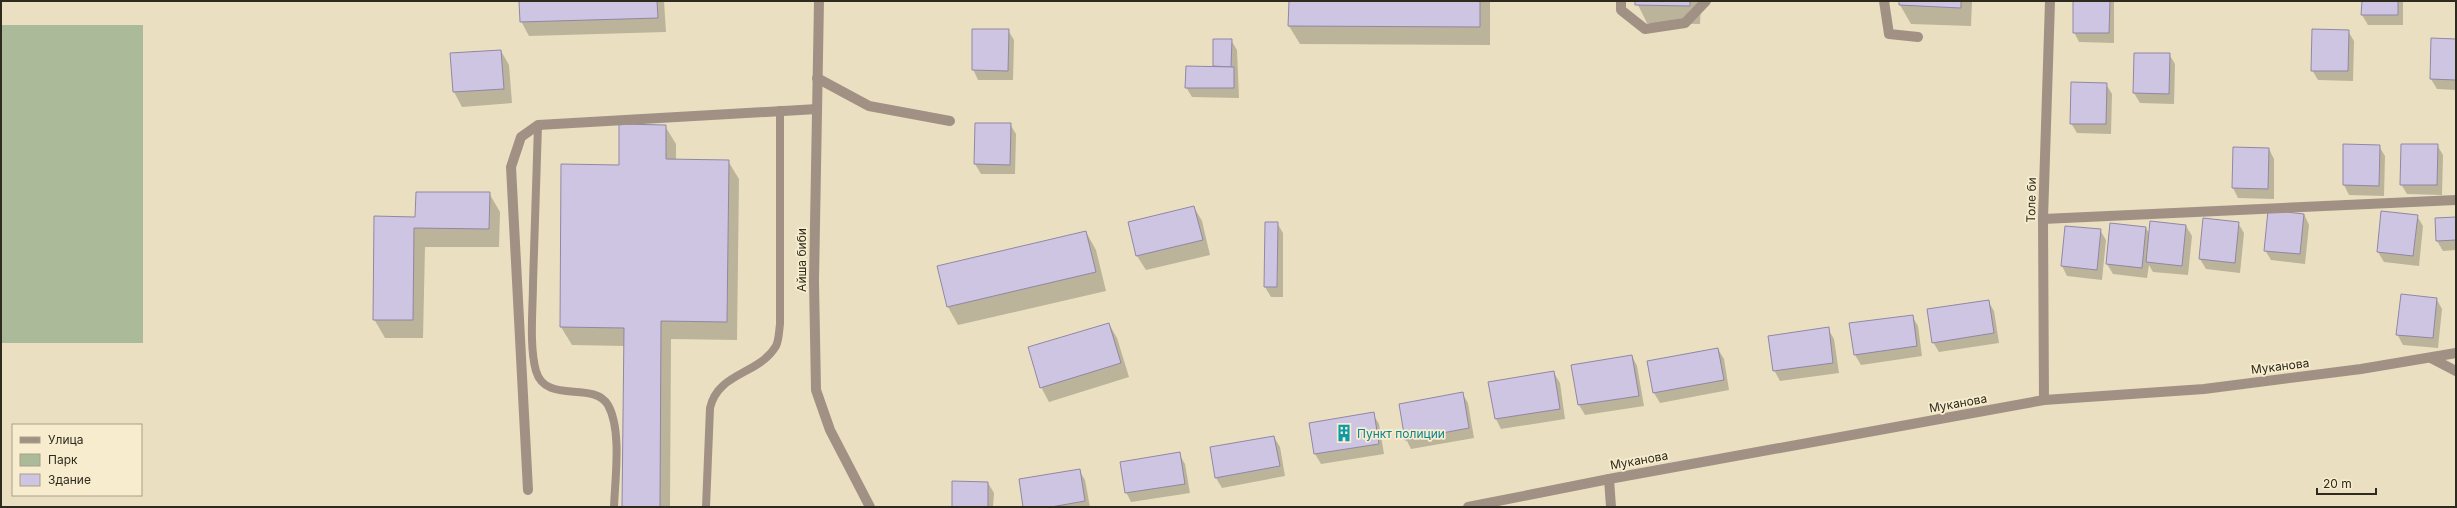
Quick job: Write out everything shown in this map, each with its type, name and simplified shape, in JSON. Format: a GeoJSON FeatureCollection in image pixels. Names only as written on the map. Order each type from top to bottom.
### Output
{"type":"FeatureCollection","features":[{"type":"Feature","properties":{"kind":"street","name":"Айша биби"},"geometry":{"type":"LineString","coordinates":[[819,1],[814,280],[816,390],[830,430],[870,507]]}},
{"type":"Feature","properties":{"kind":"street"},"geometry":{"type":"LineString","coordinates":[[1620,1],[1621,10],[1645,29],[1685,23],[1706,1]]}},
{"type":"Feature","properties":{"kind":"street"},"geometry":{"type":"LineString","coordinates":[[1884,1],[1889,34],[1918,37]]}},
{"type":"Feature","properties":{"kind":"street","name":"Толе би"},"geometry":{"type":"LineString","coordinates":[[2044,400],[2043,218],[2050,1]]}},
{"type":"Feature","properties":{"kind":"street"},"geometry":{"type":"LineString","coordinates":[[817,78],[869,106],[950,121]]}},
{"type":"Feature","properties":{"kind":"street"},"geometry":{"type":"LineString","coordinates":[[528,490],[511,167],[521,137],[538,125],[817,109]]}},
{"type":"Feature","properties":{"kind":"street"},"geometry":{"type":"LineString","coordinates":[[2043,218],[2456,200]]}},
{"type":"Feature","properties":{"kind":"street","name":"Муканова"},"geometry":{"type":"LineString","coordinates":[[1468,507],[1609,479],[2044,400],[2204,389],[2456,354]]}},
{"type":"Feature","properties":{"kind":"street"},"geometry":{"type":"LineString","coordinates":[[2431,358],[2456,371]]}},
{"type":"Feature","properties":{"kind":"street"},"geometry":{"type":"LineString","coordinates":[[1609,479],[1611,507]]}},
{"type":"Feature","properties":{"kind":"lane"},"geometry":{"type":"LineString","coordinates":[[706,507],[710,408],[713,396],[722,385],[758,363],[776,345],[780,324],[780,110]]}},
{"type":"Feature","properties":{"kind":"lane"},"geometry":{"type":"LineString","coordinates":[[538,125],[533,303],[536,371],[542,382],[548,387],[559,391],[593,394],[607,404],[616,431],[614,507]]}},
{"type":"Feature","properties":{"kind":"green space"},"geometry":{"type":"Polygon","coordinates":[[[1,25],[143,25],[143,343],[1,343],[1,25]]]}},
{"type":"Feature","properties":{"kind":"building"},"geometry":{"type":"Polygon","coordinates":[[[519,1],[657,1],[658,18],[520,22],[519,1]]]}},
{"type":"Feature","properties":{"kind":"building"},"geometry":{"type":"Polygon","coordinates":[[[1289,1],[1480,1],[1480,27],[1288,26],[1289,1]]]}},
{"type":"Feature","properties":{"kind":"building"},"geometry":{"type":"Polygon","coordinates":[[[1635,1],[1690,1],[1690,6],[1635,5],[1635,1]]]}},
{"type":"Feature","properties":{"kind":"building"},"geometry":{"type":"Polygon","coordinates":[[[1899,1],[1961,1],[1961,8],[1899,5],[1899,1]]]}},
{"type":"Feature","properties":{"kind":"building"},"geometry":{"type":"Polygon","coordinates":[[[2073,1],[2110,1],[2109,33],[2073,33],[2073,1]]]}},
{"type":"Feature","properties":{"kind":"building"},"geometry":{"type":"Polygon","coordinates":[[[2362,1],[2398,1],[2398,15],[2361,15],[2362,1]]]}},
{"type":"Feature","properties":{"kind":"building"},"geometry":{"type":"Polygon","coordinates":[[[972,29],[1009,29],[1008,71],[972,70],[972,29]]]}},
{"type":"Feature","properties":{"kind":"building"},"geometry":{"type":"Polygon","coordinates":[[[2312,29],[2349,30],[2348,71],[2311,71],[2312,29]]]}},
{"type":"Feature","properties":{"kind":"building"},"geometry":{"type":"Polygon","coordinates":[[[2431,38],[2456,39],[2456,80],[2430,79],[2431,38]]]}},
{"type":"Feature","properties":{"kind":"building"},"geometry":{"type":"Polygon","coordinates":[[[1213,39],[1232,39],[1231,67],[1213,66],[1213,39]]]}},
{"type":"Feature","properties":{"kind":"building"},"geometry":{"type":"Polygon","coordinates":[[[501,50],[504,89],[453,92],[450,53],[501,50]]]}},
{"type":"Feature","properties":{"kind":"building"},"geometry":{"type":"Polygon","coordinates":[[[2134,53],[2170,53],[2169,94],[2133,93],[2134,53]]]}},
{"type":"Feature","properties":{"kind":"building"},"geometry":{"type":"Polygon","coordinates":[[[1186,66],[1234,67],[1234,88],[1185,88],[1186,66]]]}},
{"type":"Feature","properties":{"kind":"building"},"geometry":{"type":"Polygon","coordinates":[[[2071,82],[2107,83],[2106,124],[2070,124],[2071,82]]]}},
{"type":"Feature","properties":{"kind":"building"},"geometry":{"type":"Polygon","coordinates":[[[975,123],[1011,123],[1010,165],[974,164],[975,123]]]}},
{"type":"Feature","properties":{"kind":"building"},"geometry":{"type":"Polygon","coordinates":[[[619,124],[666,125],[666,159],[729,160],[727,322],[661,321],[660,507],[622,507],[624,328],[560,327],[561,164],[619,165],[619,124]]]}},
{"type":"Feature","properties":{"kind":"building"},"geometry":{"type":"Polygon","coordinates":[[[2343,144],[2380,145],[2379,186],[2343,185],[2343,144]]]}},
{"type":"Feature","properties":{"kind":"building"},"geometry":{"type":"Polygon","coordinates":[[[2401,144],[2438,144],[2437,185],[2400,185],[2401,144]]]}},
{"type":"Feature","properties":{"kind":"building"},"geometry":{"type":"Polygon","coordinates":[[[2233,147],[2269,148],[2268,189],[2232,188],[2233,147]]]}},
{"type":"Feature","properties":{"kind":"building"},"geometry":{"type":"Polygon","coordinates":[[[416,192],[490,192],[489,229],[414,228],[413,320],[373,320],[374,216],[415,217],[416,192]]]}},
{"type":"Feature","properties":{"kind":"building"},"geometry":{"type":"Polygon","coordinates":[[[1194,206],[1203,240],[1136,256],[1128,222],[1194,206]]]}},
{"type":"Feature","properties":{"kind":"building"},"geometry":{"type":"Polygon","coordinates":[[[2268,210],[2304,214],[2300,254],[2264,251],[2268,210]]]}},
{"type":"Feature","properties":{"kind":"building"},"geometry":{"type":"Polygon","coordinates":[[[2381,211],[2418,215],[2413,256],[2377,252],[2381,211]]]}},
{"type":"Feature","properties":{"kind":"building"},"geometry":{"type":"Polygon","coordinates":[[[2456,217],[2456,240],[2436,241],[2435,218],[2456,217]]]}},
{"type":"Feature","properties":{"kind":"building"},"geometry":{"type":"Polygon","coordinates":[[[2203,218],[2239,222],[2235,263],[2199,259],[2203,218]]]}},
{"type":"Feature","properties":{"kind":"building"},"geometry":{"type":"Polygon","coordinates":[[[2150,221],[2186,225],[2182,266],[2146,262],[2150,221]]]}},
{"type":"Feature","properties":{"kind":"building"},"geometry":{"type":"Polygon","coordinates":[[[1265,222],[1278,222],[1277,287],[1264,287],[1265,222]]]}},
{"type":"Feature","properties":{"kind":"building"},"geometry":{"type":"Polygon","coordinates":[[[2110,223],[2146,227],[2142,268],[2106,264],[2110,223]]]}},
{"type":"Feature","properties":{"kind":"building"},"geometry":{"type":"Polygon","coordinates":[[[2065,226],[2101,229],[2097,270],[2061,266],[2065,226]]]}},
{"type":"Feature","properties":{"kind":"building"},"geometry":{"type":"Polygon","coordinates":[[[1086,231],[1096,272],[947,307],[937,266],[1086,231]]]}},
{"type":"Feature","properties":{"kind":"building"},"geometry":{"type":"Polygon","coordinates":[[[2401,294],[2437,298],[2433,338],[2396,335],[2401,294]]]}},
{"type":"Feature","properties":{"kind":"building"},"geometry":{"type":"Polygon","coordinates":[[[1989,300],[1994,333],[1932,343],[1927,309],[1989,300]]]}},
{"type":"Feature","properties":{"kind":"building"},"geometry":{"type":"Polygon","coordinates":[[[1913,315],[1917,346],[1854,355],[1849,323],[1913,315]]]}},
{"type":"Feature","properties":{"kind":"building"},"geometry":{"type":"Polygon","coordinates":[[[1109,323],[1121,363],[1040,388],[1028,347],[1109,323]]]}},
{"type":"Feature","properties":{"kind":"building"},"geometry":{"type":"Polygon","coordinates":[[[1829,327],[1833,363],[1773,371],[1768,336],[1829,327]]]}},
{"type":"Feature","properties":{"kind":"building"},"geometry":{"type":"Polygon","coordinates":[[[1718,348],[1724,380],[1653,393],[1647,361],[1718,348]]]}},
{"type":"Feature","properties":{"kind":"building"},"geometry":{"type":"Polygon","coordinates":[[[1632,355],[1639,396],[1578,405],[1571,365],[1632,355]]]}},
{"type":"Feature","properties":{"kind":"building"},"geometry":{"type":"Polygon","coordinates":[[[1554,371],[1560,409],[1495,419],[1488,382],[1554,371]]]}},
{"type":"Feature","properties":{"kind":"building"},"geometry":{"type":"Polygon","coordinates":[[[1463,392],[1469,428],[1405,440],[1399,404],[1463,392]]]}},
{"type":"Feature","properties":{"kind":"building","name":"Пункт полиции"},"geometry":{"type":"Polygon","coordinates":[[[1374,412],[1379,444],[1314,454],[1309,423],[1374,412]]]}},
{"type":"Feature","properties":{"kind":"building"},"geometry":{"type":"Polygon","coordinates":[[[1274,436],[1280,466],[1215,478],[1210,447],[1274,436]]]}},
{"type":"Feature","properties":{"kind":"building"},"geometry":{"type":"Polygon","coordinates":[[[1180,452],[1185,484],[1125,493],[1120,462],[1180,452]]]}},
{"type":"Feature","properties":{"kind":"building"},"geometry":{"type":"Polygon","coordinates":[[[1080,469],[1085,501],[1051,507],[1023,507],[1019,479],[1080,469]]]}},
{"type":"Feature","properties":{"kind":"building"},"geometry":{"type":"Polygon","coordinates":[[[952,481],[988,482],[988,507],[952,507],[952,481]]]}},
{"type":"Feature","properties":{"kind":"place","name":"Пункт полиции"},"geometry":{"type":"Point","coordinates":[1344,433]}}]}
